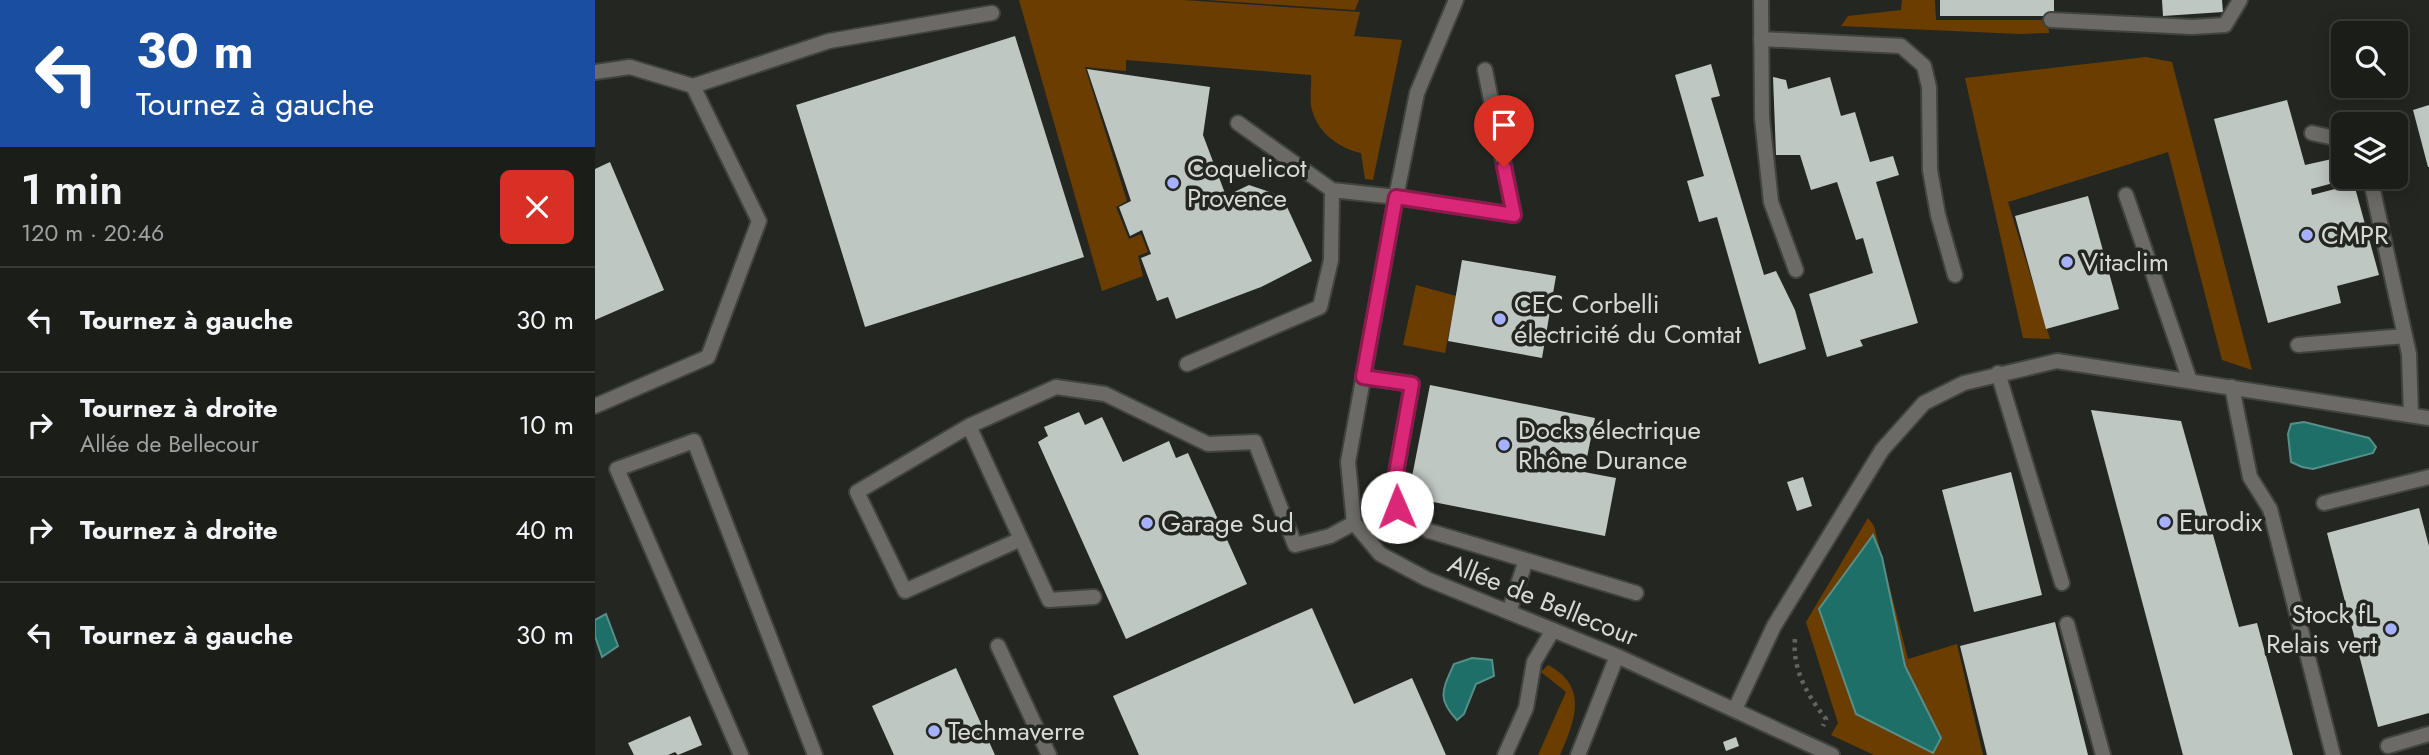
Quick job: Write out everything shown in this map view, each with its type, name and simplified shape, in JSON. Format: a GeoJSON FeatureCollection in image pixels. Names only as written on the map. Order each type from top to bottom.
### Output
{"type":"FeatureCollection","features":[{"type":"Feature","properties":{"kind":"street"},"geometry":{"type":"LineString","coordinates":[[1021,539],[905,591],[857,492],[969,426],[1056,387],[1105,394],[1208,444],[1255,442],[1295,545],[1329,536],[1354,523],[1348,462],[1396,197],[1417,93],[1456,0]]}},
{"type":"Feature","properties":{"kind":"street"},"geometry":{"type":"LineString","coordinates":[[1761,0],[1762,118],[1771,201],[1796,270]]}},
{"type":"Feature","properties":{"kind":"street"},"geometry":{"type":"LineString","coordinates":[[2051,19],[2192,27],[2225,25],[2240,0]]}},
{"type":"Feature","properties":{"kind":"street"},"geometry":{"type":"LineString","coordinates":[[595,72],[630,67],[693,86],[829,41],[992,13]]}},
{"type":"Feature","properties":{"kind":"street"},"geometry":{"type":"LineString","coordinates":[[1761,39],[1901,46],[1924,66],[1929,87],[1930,170],[1938,215],[1955,275]]}},
{"type":"Feature","properties":{"kind":"street"},"geometry":{"type":"LineString","coordinates":[[1238,123],[1332,190],[1514,215],[1485,70]]}},
{"type":"Feature","properties":{"kind":"street"},"geometry":{"type":"LineString","coordinates":[[595,406],[708,357],[759,221],[693,86]]}},
{"type":"Feature","properties":{"kind":"street"},"geometry":{"type":"LineString","coordinates":[[2312,133],[2331,137]]}},
{"type":"Feature","properties":{"kind":"street"},"geometry":{"type":"LineString","coordinates":[[2373,189],[2409,354],[2411,415]]}},
{"type":"Feature","properties":{"kind":"street"},"geometry":{"type":"LineString","coordinates":[[1187,364],[1320,307],[1331,260],[1332,190]]}},
{"type":"Feature","properties":{"kind":"street"},"geometry":{"type":"LineString","coordinates":[[2126,195],[2190,381]]}},
{"type":"Feature","properties":{"kind":"street"},"geometry":{"type":"LineString","coordinates":[[2298,345],[2405,336]]}},
{"type":"Feature","properties":{"kind":"street"},"geometry":{"type":"LineString","coordinates":[[1735,709],[1774,626],[1882,450],[1924,403],[1964,383],[2057,361],[2429,418]]}},
{"type":"Feature","properties":{"kind":"street"},"geometry":{"type":"LineString","coordinates":[[1998,373],[2061,583]]}},
{"type":"Feature","properties":{"kind":"street"},"geometry":{"type":"LineString","coordinates":[[1363,377],[1412,384],[1393,490],[1397,507],[1429,531],[1636,593]]}},
{"type":"Feature","properties":{"kind":"street"},"geometry":{"type":"LineString","coordinates":[[2232,387],[2250,477],[2270,509],[2333,755]]}},
{"type":"Feature","properties":{"kind":"street"},"geometry":{"type":"LineString","coordinates":[[969,426],[1049,600],[1094,597]]}},
{"type":"Feature","properties":{"kind":"street"},"geometry":{"type":"LineString","coordinates":[[741,755],[617,469],[694,441],[815,755]]}},
{"type":"Feature","properties":{"kind":"street"},"geometry":{"type":"LineString","coordinates":[[2324,503],[2429,477]]}},
{"type":"Feature","properties":{"kind":"street","name":"Allée de Bellecour"},"geometry":{"type":"LineString","coordinates":[[1354,523],[1380,554],[1427,579],[1617,656],[1832,755]]}},
{"type":"Feature","properties":{"kind":"street"},"geometry":{"type":"LineString","coordinates":[[1510,612],[1526,560]]}},
{"type":"Feature","properties":{"kind":"street"},"geometry":{"type":"LineString","coordinates":[[2067,624],[2103,755]]}},
{"type":"Feature","properties":{"kind":"street"},"geometry":{"type":"LineString","coordinates":[[1505,755],[1526,708],[1534,662],[1553,631]]}},
{"type":"Feature","properties":{"kind":"street"},"geometry":{"type":"LineString","coordinates":[[998,646],[1049,755]]}},
{"type":"Feature","properties":{"kind":"street"},"geometry":{"type":"LineString","coordinates":[[1578,755],[1617,656]]}},
{"type":"Feature","properties":{"kind":"street"},"geometry":{"type":"LineString","coordinates":[[2388,746],[2429,734]]}},
{"type":"Feature","properties":{"kind":"shaded area"},"geometry":{"type":"Polygon","coordinates":[[[1019,0],[1183,0],[1360,12],[1354,36],[1402,40],[1373,180],[1365,179],[1361,153],[1337,143],[1319,126],[1311,106],[1311,75],[1126,60],[1126,71],[1085,67],[1127,201],[1116,207],[1129,239],[1141,234],[1148,252],[1138,256],[1143,276],[1102,291],[1019,0]]]}},
{"type":"Feature","properties":{"kind":"shaded area"},"geometry":{"type":"Polygon","coordinates":[[[1207,0],[1359,0],[1355,10],[1207,0]]]}},
{"type":"Feature","properties":{"kind":"shaded area"},"geometry":{"type":"Polygon","coordinates":[[[1902,0],[1935,0],[1936,20],[2048,20],[2049,33],[1841,26],[1848,16],[1901,10],[1902,0]]]}},
{"type":"Feature","properties":{"kind":"shaded area"},"geometry":{"type":"Polygon","coordinates":[[[2146,57],[2172,62],[2252,370],[2222,360],[2168,152],[2008,202],[2050,339],[2023,338],[1965,78],[2146,57]]]}},
{"type":"Feature","properties":{"kind":"shaded area"},"geometry":{"type":"Polygon","coordinates":[[[1416,285],[1456,296],[1445,353],[1403,345],[1416,285]]]}},
{"type":"Feature","properties":{"kind":"shaded area"},"geometry":{"type":"Polygon","coordinates":[[[1868,518],[1874,526],[1908,659],[1957,644],[1983,755],[1874,755],[1831,735],[1838,723],[1806,622],[1868,518]]]}},
{"type":"Feature","properties":{"kind":"shaded area"},"geometry":{"type":"Polygon","coordinates":[[[1548,665],[1561,674],[1574,694],[1574,717],[1560,755],[1538,755],[1566,692],[1541,672],[1548,665]]]}},
{"type":"Feature","properties":{"kind":"water"},"geometry":{"type":"Polygon","coordinates":[[[2304,422],[2369,438],[2376,447],[2373,453],[2313,469],[2302,467],[2291,462],[2288,434],[2291,424],[2304,422]]]}},
{"type":"Feature","properties":{"kind":"water"},"geometry":{"type":"Polygon","coordinates":[[[1873,535],[1882,557],[1905,666],[1941,738],[1933,753],[1856,714],[1819,609],[1873,535]]]}},
{"type":"Feature","properties":{"kind":"water"},"geometry":{"type":"Polygon","coordinates":[[[606,614],[618,646],[602,657],[595,636],[595,620],[606,614]]]}},
{"type":"Feature","properties":{"kind":"water"},"geometry":{"type":"Polygon","coordinates":[[[1472,658],[1492,660],[1494,676],[1476,684],[1464,714],[1457,720],[1446,705],[1443,693],[1454,664],[1472,658]]]}},
{"type":"Feature","properties":{"kind":"building"},"geometry":{"type":"Polygon","coordinates":[[[1940,0],[2054,0],[2054,16],[1940,16],[1940,0]]]}},
{"type":"Feature","properties":{"kind":"building"},"geometry":{"type":"Polygon","coordinates":[[[2162,0],[2222,0],[2223,12],[2163,16],[2162,0]]]}},
{"type":"Feature","properties":{"kind":"building"},"geometry":{"type":"Polygon","coordinates":[[[1015,36],[1084,257],[865,327],[796,105],[1015,36]]]}},
{"type":"Feature","properties":{"kind":"building"},"geometry":{"type":"Polygon","coordinates":[[[1711,64],[1720,96],[1711,98],[1764,275],[1776,271],[1795,310],[1806,349],[1759,364],[1717,217],[1699,222],[1687,181],[1704,176],[1675,75],[1711,64]]]}},
{"type":"Feature","properties":{"kind":"building","name":"Coquelicot Provence"},"geometry":{"type":"Polygon","coordinates":[[[1087,69],[1210,87],[1203,135],[1226,196],[1249,185],[1282,196],[1312,261],[1261,287],[1176,319],[1168,297],[1157,301],[1141,258],[1151,254],[1142,230],[1130,236],[1119,207],[1131,201],[1087,69]]]}},
{"type":"Feature","properties":{"kind":"building"},"geometry":{"type":"Polygon","coordinates":[[[1773,77],[1786,80],[1788,89],[1830,77],[1841,116],[1855,112],[1870,162],[1893,156],[1899,175],[1876,182],[1918,323],[1860,340],[1863,346],[1827,357],[1809,294],[1873,273],[1863,238],[1856,240],[1837,182],[1811,190],[1800,155],[1776,155],[1773,77]]]}},
{"type":"Feature","properties":{"kind":"building","name":"CMPR"},"geometry":{"type":"Polygon","coordinates":[[[2287,100],[2305,165],[2331,159],[2331,184],[2311,189],[2312,195],[2335,189],[2355,189],[2379,275],[2337,286],[2341,303],[2268,323],[2214,119],[2287,100]]]}},
{"type":"Feature","properties":{"kind":"building"},"geometry":{"type":"Polygon","coordinates":[[[2429,105],[2429,167],[2428,167],[2413,110],[2429,105]]]}},
{"type":"Feature","properties":{"kind":"building"},"geometry":{"type":"Polygon","coordinates":[[[610,162],[664,290],[595,320],[595,169],[610,162]]]}},
{"type":"Feature","properties":{"kind":"building","name":"Vitaclim"},"geometry":{"type":"Polygon","coordinates":[[[2088,196],[2119,309],[2046,329],[2015,216],[2088,196]]]}},
{"type":"Feature","properties":{"kind":"building","name":"CEC Corbelli électricité du Comtat"},"geometry":{"type":"Polygon","coordinates":[[[1462,260],[1556,276],[1542,358],[1448,341],[1462,260]]]}},
{"type":"Feature","properties":{"kind":"building","name":"Docks électrique Rhône Durance"},"geometry":{"type":"Polygon","coordinates":[[[1430,385],[1595,418],[1584,472],[1616,478],[1605,536],[1408,497],[1430,385]]]}},
{"type":"Feature","properties":{"kind":"building","name":"Eurodix"},"geometry":{"type":"Polygon","coordinates":[[[2091,410],[2181,421],[2239,627],[2257,623],[2293,755],[2183,755],[2091,410]]]}},
{"type":"Feature","properties":{"kind":"building","name":"Garage Sud"},"geometry":{"type":"Polygon","coordinates":[[[1079,412],[1085,425],[1102,417],[1123,462],[1169,441],[1176,458],[1188,453],[1247,584],[1126,639],[1038,442],[1048,436],[1044,427],[1079,412]]]}},
{"type":"Feature","properties":{"kind":"building"},"geometry":{"type":"Polygon","coordinates":[[[2011,472],[2042,595],[1974,612],[1942,490],[2011,472]]]}},
{"type":"Feature","properties":{"kind":"building"},"geometry":{"type":"Polygon","coordinates":[[[1803,477],[1812,506],[1797,511],[1787,482],[1803,477]]]}},
{"type":"Feature","properties":{"kind":"building","name":"Stock fL Relais vert"},"geometry":{"type":"Polygon","coordinates":[[[2419,508],[2429,546],[2429,713],[2378,727],[2327,533],[2419,508]]]}},
{"type":"Feature","properties":{"kind":"building"},"geometry":{"type":"Polygon","coordinates":[[[1312,608],[1354,704],[1412,678],[1446,755],[1139,755],[1113,696],[1312,608]]]}},
{"type":"Feature","properties":{"kind":"building"},"geometry":{"type":"Polygon","coordinates":[[[2055,622],[2088,755],[1987,755],[1960,646],[2055,622]]]}},
{"type":"Feature","properties":{"kind":"building","name":"Techmaverre"},"geometry":{"type":"Polygon","coordinates":[[[956,668],[995,755],[894,755],[872,706],[956,668]]]}},
{"type":"Feature","properties":{"kind":"building"},"geometry":{"type":"Polygon","coordinates":[[[690,716],[702,745],[678,755],[675,752],[668,755],[634,755],[628,743],[690,716]]]}},
{"type":"Feature","properties":{"kind":"building"},"geometry":{"type":"Polygon","coordinates":[[[1736,737],[1739,746],[1726,751],[1723,742],[1736,737]]]}},
{"type":"Feature","properties":{"kind":"place","name":"Coquelicot Provence"},"geometry":{"type":"Point","coordinates":[1173,183]}},
{"type":"Feature","properties":{"kind":"place","name":"CMPR"},"geometry":{"type":"Point","coordinates":[2307,235]}},
{"type":"Feature","properties":{"kind":"place","name":"Vitaclim"},"geometry":{"type":"Point","coordinates":[2067,262]}},
{"type":"Feature","properties":{"kind":"place","name":"CEC Corbelli électricité du Comtat"},"geometry":{"type":"Point","coordinates":[1500,319]}},
{"type":"Feature","properties":{"kind":"place","name":"Docks électrique Rhône Durance"},"geometry":{"type":"Point","coordinates":[1504,445]}},
{"type":"Feature","properties":{"kind":"place","name":"Eurodix"},"geometry":{"type":"Point","coordinates":[2165,522]}},
{"type":"Feature","properties":{"kind":"place","name":"Garage Sud"},"geometry":{"type":"Point","coordinates":[1147,523]}},
{"type":"Feature","properties":{"kind":"place","name":"Stock fL Relais vert"},"geometry":{"type":"Point","coordinates":[2391,629]}},
{"type":"Feature","properties":{"kind":"place","name":"Techmaverre"},"geometry":{"type":"Point","coordinates":[934,731]}},
{"type":"Feature","properties":{"kind":"route"},"geometry":{"type":"LineString","coordinates":[[1397,507],[1393,490],[1412,384],[1363,377],[1396,197],[1514,215],[1504,167]]}}]}
